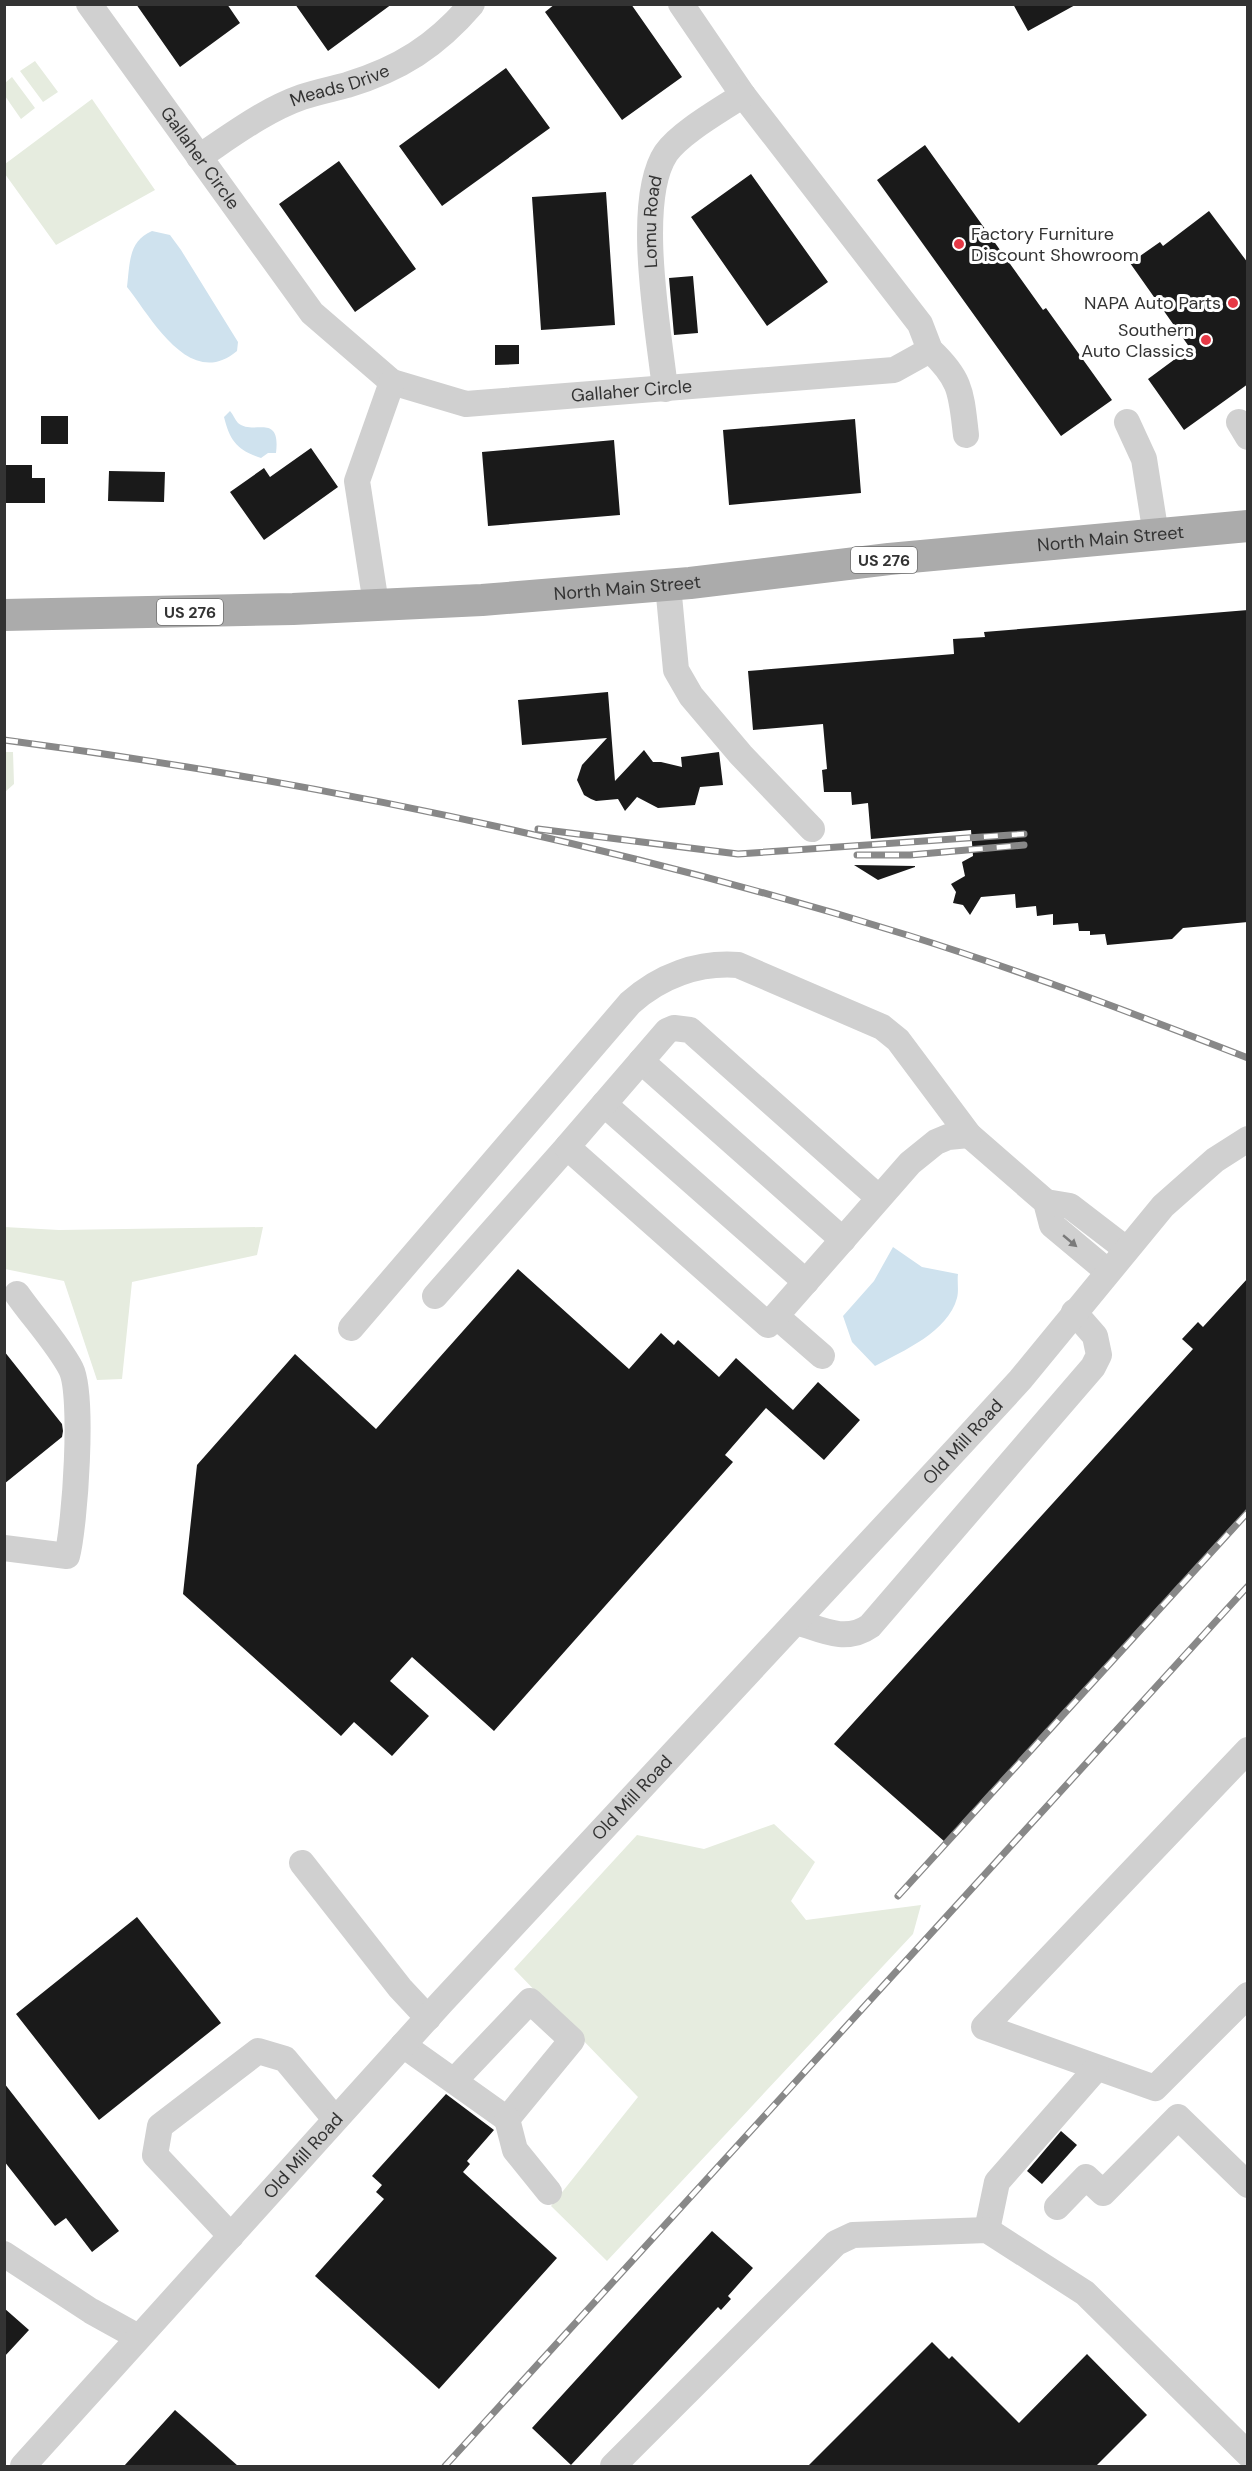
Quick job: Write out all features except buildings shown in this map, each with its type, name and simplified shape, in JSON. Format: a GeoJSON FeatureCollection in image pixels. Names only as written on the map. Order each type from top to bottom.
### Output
{"type":"FeatureCollection","features":[{"type":"Feature","properties":{"kind":"main road","name":"North Main Street"},"geometry":{"type":"LineString","coordinates":[[4,615],[293,609],[482,600],[668,585],[900,558],[1248,526]]}},
{"type":"Feature","properties":{"kind":"street","name":"Gallaher Circle"},"geometry":{"type":"LineString","coordinates":[[89,4],[312,314],[392,382],[466,404],[894,370],[930,350]]}},
{"type":"Feature","properties":{"kind":"street","name":"Meads Drive"},"geometry":{"type":"LineString","coordinates":[[200,157],[267,112],[302,97],[390,70],[448,31],[472,4]]}},
{"type":"Feature","properties":{"kind":"street"},"geometry":{"type":"LineString","coordinates":[[681,4],[743,94],[920,324],[930,350],[950,369],[961,392],[966,435]]}},
{"type":"Feature","properties":{"kind":"street","name":"Lomu Road"},"geometry":{"type":"LineString","coordinates":[[665,389],[653,283],[651,215],[656,170],[668,151],[743,94]]}},
{"type":"Feature","properties":{"kind":"street"},"geometry":{"type":"LineString","coordinates":[[376,604],[357,481],[392,382]]}},
{"type":"Feature","properties":{"kind":"street"},"geometry":{"type":"LineString","coordinates":[[1127,422],[1143,459],[1156,535]]}},
{"type":"Feature","properties":{"kind":"street"},"geometry":{"type":"LineString","coordinates":[[668,585],[676,670],[691,696],[741,755],[812,829]]}},
{"type":"Feature","properties":{"kind":"street"},"geometry":{"type":"LineString","coordinates":[[351,1328],[630,1003],[658,981],[681,972],[727,964],[744,967],[882,1027],[898,1040],[969,1135],[1046,1202],[1070,1206],[1126,1249]]}},
{"type":"Feature","properties":{"kind":"street"},"geometry":{"type":"LineString","coordinates":[[435,1296],[641,1061],[668,1031],[674,1028],[690,1030],[879,1198]]}},
{"type":"Feature","properties":{"kind":"street"},"geometry":{"type":"LineString","coordinates":[[641,1061],[843,1240]]}},
{"type":"Feature","properties":{"kind":"street"},"geometry":{"type":"LineString","coordinates":[[604,1104],[806,1281]]}},
{"type":"Feature","properties":{"kind":"street"},"geometry":{"type":"LineString","coordinates":[[567,1147],[768,1325],[924,1149],[948,1137],[969,1135]]}},
{"type":"Feature","properties":{"kind":"street","name":"Old Mill Road"},"geometry":{"type":"LineString","coordinates":[[24,2466],[335,2119],[1020,1380],[1126,1249],[1189,1181],[1248,1138]]}},
{"type":"Feature","properties":{"kind":"street"},"geometry":{"type":"LineString","coordinates":[[1046,1202],[1052,1225],[1107,1271]]}},
{"type":"Feature","properties":{"kind":"street"},"geometry":{"type":"LineString","coordinates":[[4,1548],[67,1556],[73,1533],[77,1410],[72,1370],[17,1294]]}},
{"type":"Feature","properties":{"kind":"street"},"geometry":{"type":"LineString","coordinates":[[797,1622],[847,1636],[859,1634],[870,1626],[1093,1366],[1099,1356],[1095,1336],[1074,1312]]}},
{"type":"Feature","properties":{"kind":"street"},"geometry":{"type":"LineString","coordinates":[[776,1316],[822,1356]]}},
{"type":"Feature","properties":{"kind":"street"},"geometry":{"type":"LineString","coordinates":[[1248,1750],[984,2027],[1155,2088],[1248,1995]]}},
{"type":"Feature","properties":{"kind":"street"},"geometry":{"type":"LineString","coordinates":[[302,1863],[400,1988],[428,2018]]}},
{"type":"Feature","properties":{"kind":"street"},"geometry":{"type":"LineString","coordinates":[[454,2081],[530,2001],[572,2040],[507,2119]]}},
{"type":"Feature","properties":{"kind":"street"},"geometry":{"type":"LineString","coordinates":[[403,2045],[507,2119],[515,2150],[549,2192]]}},
{"type":"Feature","properties":{"kind":"street"},"geometry":{"type":"LineString","coordinates":[[231,2236],[155,2154],[160,2126],[258,2051],[285,2059],[335,2119]]}},
{"type":"Feature","properties":{"kind":"street"},"geometry":{"type":"LineString","coordinates":[[987,2230],[997,2182],[1096,2068]]}},
{"type":"Feature","properties":{"kind":"street"},"geometry":{"type":"LineString","coordinates":[[1057,2207],[1086,2177],[1104,2193],[1178,2116],[1248,2185]]}},
{"type":"Feature","properties":{"kind":"street"},"geometry":{"type":"LineString","coordinates":[[613,2466],[836,2243],[853,2235],[987,2230],[1085,2294],[1248,2454]]}},
{"type":"Feature","properties":{"kind":"street"},"geometry":{"type":"LineString","coordinates":[[4,2254],[91,2311],[138,2337]]}},
{"type":"Feature","properties":{"kind":"shaded area"},"geometry":{"type":"Polygon","coordinates":[[[35,61],[58,92],[43,102],[20,71],[35,61]]]}},
{"type":"Feature","properties":{"kind":"shaded area"},"geometry":{"type":"Polygon","coordinates":[[[12,77],[35,108],[21,119],[5,96],[5,83],[12,77]]]}},
{"type":"Feature","properties":{"kind":"shaded area"},"geometry":{"type":"Polygon","coordinates":[[[92,99],[155,190],[56,245],[5,174],[5,164],[92,99]]]}},
{"type":"Feature","properties":{"kind":"shaded area"},"geometry":{"type":"Polygon","coordinates":[[[5,752],[13,752],[14,784],[5,792],[5,752]]]}},
{"type":"Feature","properties":{"kind":"shaded area"},"geometry":{"type":"Polygon","coordinates":[[[4,1227],[59,1230],[263,1227],[257,1255],[132,1282],[122,1379],[97,1380],[64,1281],[5,1269],[4,1227]]]}},
{"type":"Feature","properties":{"kind":"shaded area"},"geometry":{"type":"Polygon","coordinates":[[[774,1824],[815,1862],[791,1901],[806,1920],[921,1905],[913,1934],[607,2261],[551,2206],[638,2097],[514,1969],[637,1835],[704,1849],[774,1824]]]}},
{"type":"Feature","properties":{"kind":"water"},"geometry":{"type":"Polygon","coordinates":[[[152,231],[170,235],[181,250],[238,342],[237,351],[220,361],[203,362],[188,356],[160,331],[127,287],[134,247],[144,235],[152,231]]]}},
{"type":"Feature","properties":{"kind":"water"},"geometry":{"type":"Polygon","coordinates":[[[230,411],[238,423],[244,426],[270,429],[276,440],[276,453],[268,453],[261,458],[240,448],[226,425],[224,417],[230,411]]]}},
{"type":"Feature","properties":{"kind":"water"},"geometry":{"type":"Polygon","coordinates":[[[893,1247],[922,1267],[958,1274],[958,1295],[952,1310],[934,1331],[911,1347],[875,1366],[852,1342],[843,1316],[874,1281],[893,1247]]]}},
{"type":"Feature","properties":{"kind":"railway"},"geometry":{"type":"LineString","coordinates":[[4,740],[118,756],[346,795],[460,818],[685,872],[796,902],[993,963],[1248,1058]]}},
{"type":"Feature","properties":{"kind":"railway"},"geometry":{"type":"LineString","coordinates":[[538,829],[738,854],[1024,834]]}},
{"type":"Feature","properties":{"kind":"railway"},"geometry":{"type":"LineString","coordinates":[[857,855],[910,855],[1024,845]]}},
{"type":"Feature","properties":{"kind":"railway"},"geometry":{"type":"LineString","coordinates":[[898,1896],[1248,1512]]}},
{"type":"Feature","properties":{"kind":"railway"},"geometry":{"type":"LineString","coordinates":[[445,2466],[1248,1586]]}},
{"type":"Feature","properties":{"kind":"place","name":"Factory Furniture Discount Showroom"},"geometry":{"type":"Point","coordinates":[959,244]}},
{"type":"Feature","properties":{"kind":"place","name":"NAPA Auto Parts"},"geometry":{"type":"Point","coordinates":[1233,303]}},
{"type":"Feature","properties":{"kind":"place","name":"Southern Auto Classics"},"geometry":{"type":"Point","coordinates":[1206,340]}}]}
